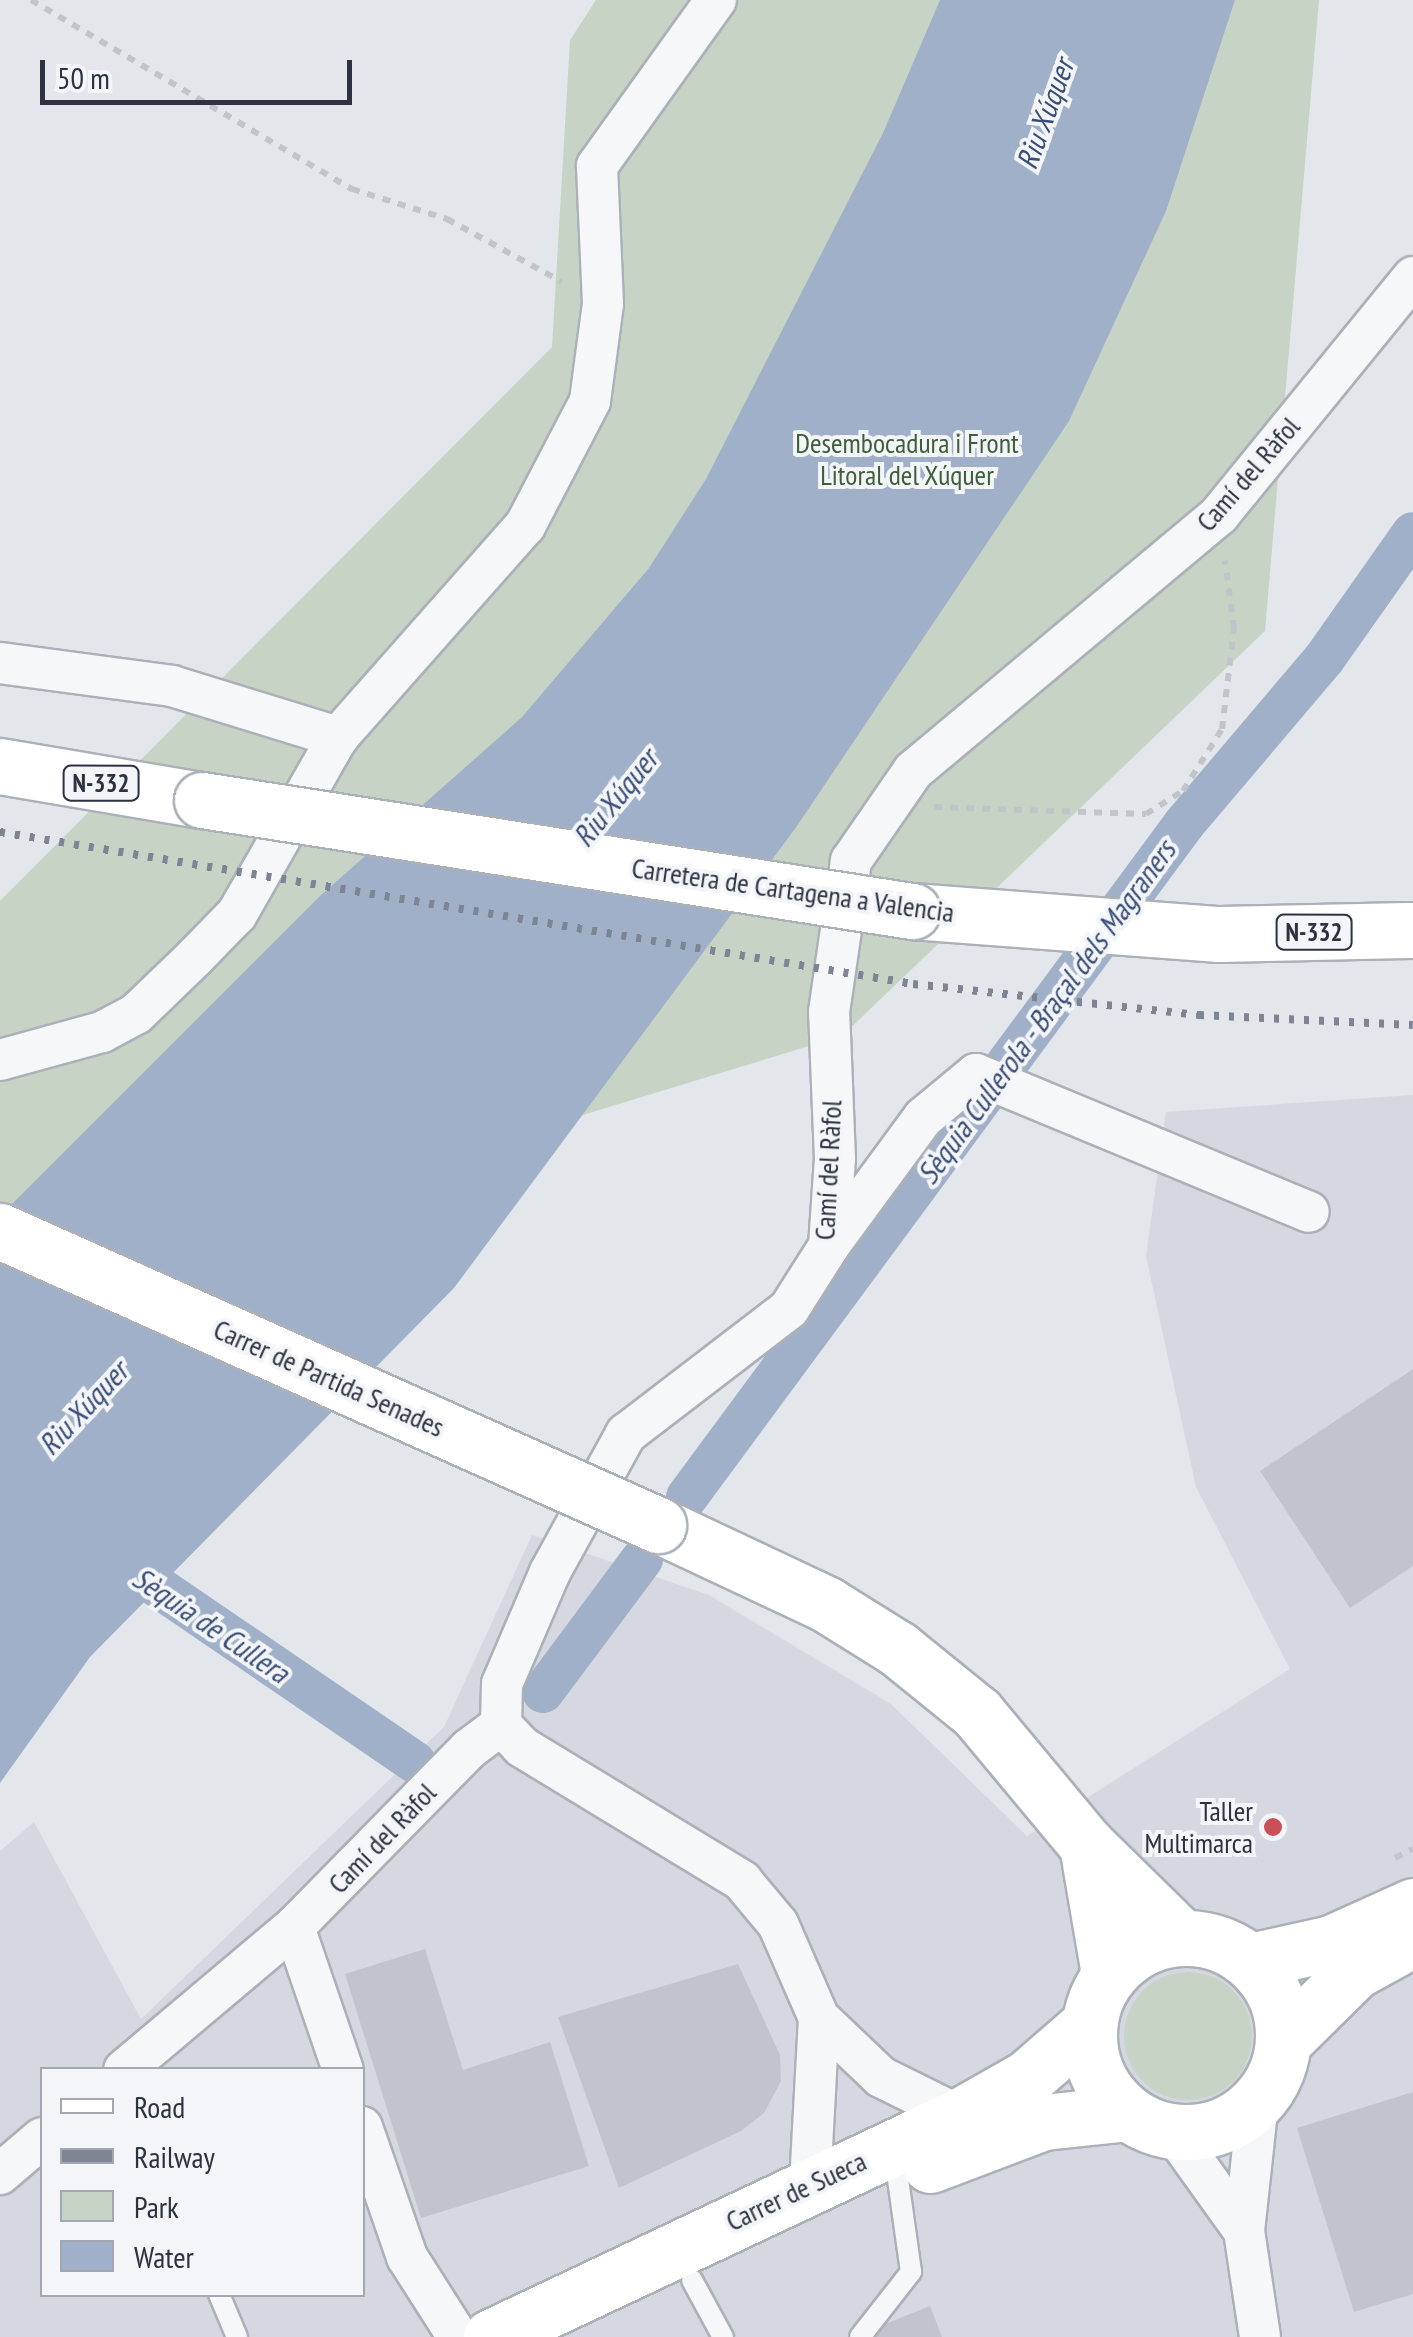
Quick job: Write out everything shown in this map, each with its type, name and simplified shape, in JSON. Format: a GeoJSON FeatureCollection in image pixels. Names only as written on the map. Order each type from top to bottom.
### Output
{"type":"FeatureCollection","features":[{"type":"Feature","properties":{"kind":"main road","name":"Carretera de Cartagena a Valencia"},"geometry":{"type":"LineString","coordinates":[[0,766],[912,910],[1214,934],[1413,930]]}},
{"type":"Feature","properties":{"kind":"main road","name":"Carrer de Partida Senades"},"geometry":{"type":"LineString","coordinates":[[0,1231],[826,1604],[898,1649],[977,1713],[1087,1844],[1182,1937]]}},
{"type":"Feature","properties":{"kind":"main road"},"geometry":{"type":"LineString","coordinates":[[1087,1844],[1109,1974]]}},
{"type":"Feature","properties":{"kind":"main road"},"geometry":{"type":"LineString","coordinates":[[1250,1961],[1331,1943],[1413,1906]]}},
{"type":"Feature","properties":{"kind":"main road"},"geometry":{"type":"LineString","coordinates":[[1182,1937],[1206,1939],[1250,1961],[1275,1997],[1284,2040],[1276,2073],[1258,2102],[1233,2121],[1150,2123],[1104,2088],[1091,2058],[1088,2025],[1109,1974],[1130,1954],[1182,1937]]}},
{"type":"Feature","properties":{"kind":"main road"},"geometry":{"type":"LineString","coordinates":[[1284,2040],[1355,1972],[1413,1939]]}},
{"type":"Feature","properties":{"kind":"main road","name":"Carrer de Sueca"},"geometry":{"type":"LineString","coordinates":[[491,2337],[960,2116],[1027,2078],[1088,2025]]}},
{"type":"Feature","properties":{"kind":"main road","name":"Carrer de Sueca"},"geometry":{"type":"LineString","coordinates":[[571,2337],[898,2180],[1044,2122],[1150,2123]]}},
{"type":"Feature","properties":{"kind":"street"},"geometry":{"type":"LineString","coordinates":[[0,1060],[102,1032],[160,991],[237,914],[338,737],[525,526],[590,401],[603,304],[597,166],[716,0]]}},
{"type":"Feature","properties":{"kind":"street","name":"Camí del Ràfol"},"geometry":{"type":"LineString","coordinates":[[128,2067],[294,1928],[469,1748],[501,1725],[502,1684],[550,1572],[626,1434],[789,1309],[829,1246],[835,1159],[829,1012],[851,861],[913,771],[1219,515],[1413,277]]}},
{"type":"Feature","properties":{"kind":"street"},"geometry":{"type":"LineString","coordinates":[[0,663],[172,686],[338,737]]}},
{"type":"Feature","properties":{"kind":"street"},"geometry":{"type":"LineString","coordinates":[[829,1246],[923,1118],[976,1074],[1309,1212]]}},
{"type":"Feature","properties":{"kind":"street"},"geometry":{"type":"LineString","coordinates":[[501,1725],[522,1746],[742,1880],[778,1924],[819,2018],[881,2076],[960,2116]]}},
{"type":"Feature","properties":{"kind":"street"},"geometry":{"type":"LineString","coordinates":[[294,1928],[342,2067]]}},
{"type":"Feature","properties":{"kind":"street"},"geometry":{"type":"LineString","coordinates":[[810,2184],[819,2018]]}},
{"type":"Feature","properties":{"kind":"street"},"geometry":{"type":"LineString","coordinates":[[1258,2102],[1244,2230],[1260,2337]]}},
{"type":"Feature","properties":{"kind":"street"},"geometry":{"type":"LineString","coordinates":[[1150,2123],[1244,2230]]}},
{"type":"Feature","properties":{"kind":"street"},"geometry":{"type":"LineString","coordinates":[[365,2136],[407,2257],[458,2337]]}},
{"type":"Feature","properties":{"kind":"street"},"geometry":{"type":"LineString","coordinates":[[0,2174],[40,2140]]}},
{"type":"Feature","properties":{"kind":"lane"},"geometry":{"type":"LineString","coordinates":[[860,2337],[911,2272],[898,2180]]}},
{"type":"Feature","properties":{"kind":"lane"},"geometry":{"type":"LineString","coordinates":[[692,2280],[723,2337]]}},
{"type":"Feature","properties":{"kind":"lane"},"geometry":{"type":"LineString","coordinates":[[220,2297],[237,2337]]}},
{"type":"Feature","properties":{"kind":"path"},"geometry":{"type":"LineString","coordinates":[[30,0],[352,189],[447,219],[603,304]]}},
{"type":"Feature","properties":{"kind":"path"},"geometry":{"type":"LineString","coordinates":[[890,805],[1146,814],[1183,791],[1222,729],[1234,628],[1219,515]]}},
{"type":"Feature","properties":{"kind":"shaded area"},"geometry":{"type":"Polygon","coordinates":[[[1413,1095],[1413,2337],[0,2337],[0,1851],[34,1822],[141,2019],[444,1727],[532,1535],[709,1595],[891,1704],[1027,1836],[1290,1669],[1196,1487],[1146,1256],[1166,1112],[1413,1095]]]}},
{"type":"Feature","properties":{"kind":"green space","name":"Desembocadura i Front Litoral del Xúquer"},"geometry":{"type":"Polygon","coordinates":[[[596,0],[1319,0],[1265,631],[842,1036],[563,1121],[0,1690],[0,901],[552,347],[570,40],[596,0]]]}},
{"type":"Feature","properties":{"kind":"green space"},"geometry":{"type":"Polygon","coordinates":[[[1188,1972],[1213,1977],[1233,1991],[1247,2011],[1252,2036],[1247,2061],[1233,2081],[1213,2095],[1188,2100],[1163,2095],[1143,2081],[1129,2061],[1124,2036],[1129,2011],[1143,1991],[1163,1977],[1188,1972]]]}},
{"type":"Feature","properties":{"kind":"water","name":"Riu Xúquer"},"geometry":{"type":"Polygon","coordinates":[[[940,0],[1235,0],[1166,211],[1069,421],[797,826],[454,1288],[90,1657],[0,1783],[0,1216],[320,896],[522,717],[649,568],[706,479],[883,133],[940,0]]]}},
{"type":"Feature","properties":{"kind":"building"},"geometry":{"type":"Polygon","coordinates":[[[1413,1369],[1413,1566],[1350,1608],[1260,1471],[1413,1369]]]}},
{"type":"Feature","properties":{"kind":"building"},"geometry":{"type":"Polygon","coordinates":[[[425,1949],[463,2070],[550,2042],[589,2166],[421,2218],[345,1974],[425,1949]]]}},
{"type":"Feature","properties":{"kind":"building"},"geometry":{"type":"Polygon","coordinates":[[[738,1964],[780,2055],[781,2081],[764,2113],[741,2131],[619,2188],[558,2017],[738,1964]]]}},
{"type":"Feature","properties":{"kind":"building"},"geometry":{"type":"Polygon","coordinates":[[[1413,2092],[1413,2294],[1354,2312],[1297,2128],[1413,2092]]]}},
{"type":"Feature","properties":{"kind":"building"},"geometry":{"type":"Polygon","coordinates":[[[930,2306],[942,2337],[873,2337],[870,2330],[930,2306]]]}},
{"type":"Feature","properties":{"kind":"waterway","name":"Sèquia Cullerola - Braçal dels Magraners"},"geometry":{"type":"LineString","coordinates":[[687,1497],[1184,824],[1324,659],[1413,533]]}},
{"type":"Feature","properties":{"kind":"waterway","name":"Sèquia de Cullera"},"geometry":{"type":"LineString","coordinates":[[114,1557],[415,1762]]}},
{"type":"Feature","properties":{"kind":"waterway","name":"Sèquia de Cullera"},"geometry":{"type":"LineString","coordinates":[[543,1692],[642,1559]]}},
{"type":"Feature","properties":{"kind":"railway"},"geometry":{"type":"LineString","coordinates":[[0,832],[913,984],[1199,1015],[1413,1025]]}},
{"type":"Feature","properties":{"kind":"place","name":"Taller Multimarca"},"geometry":{"type":"Point","coordinates":[1273,1827]}}]}
